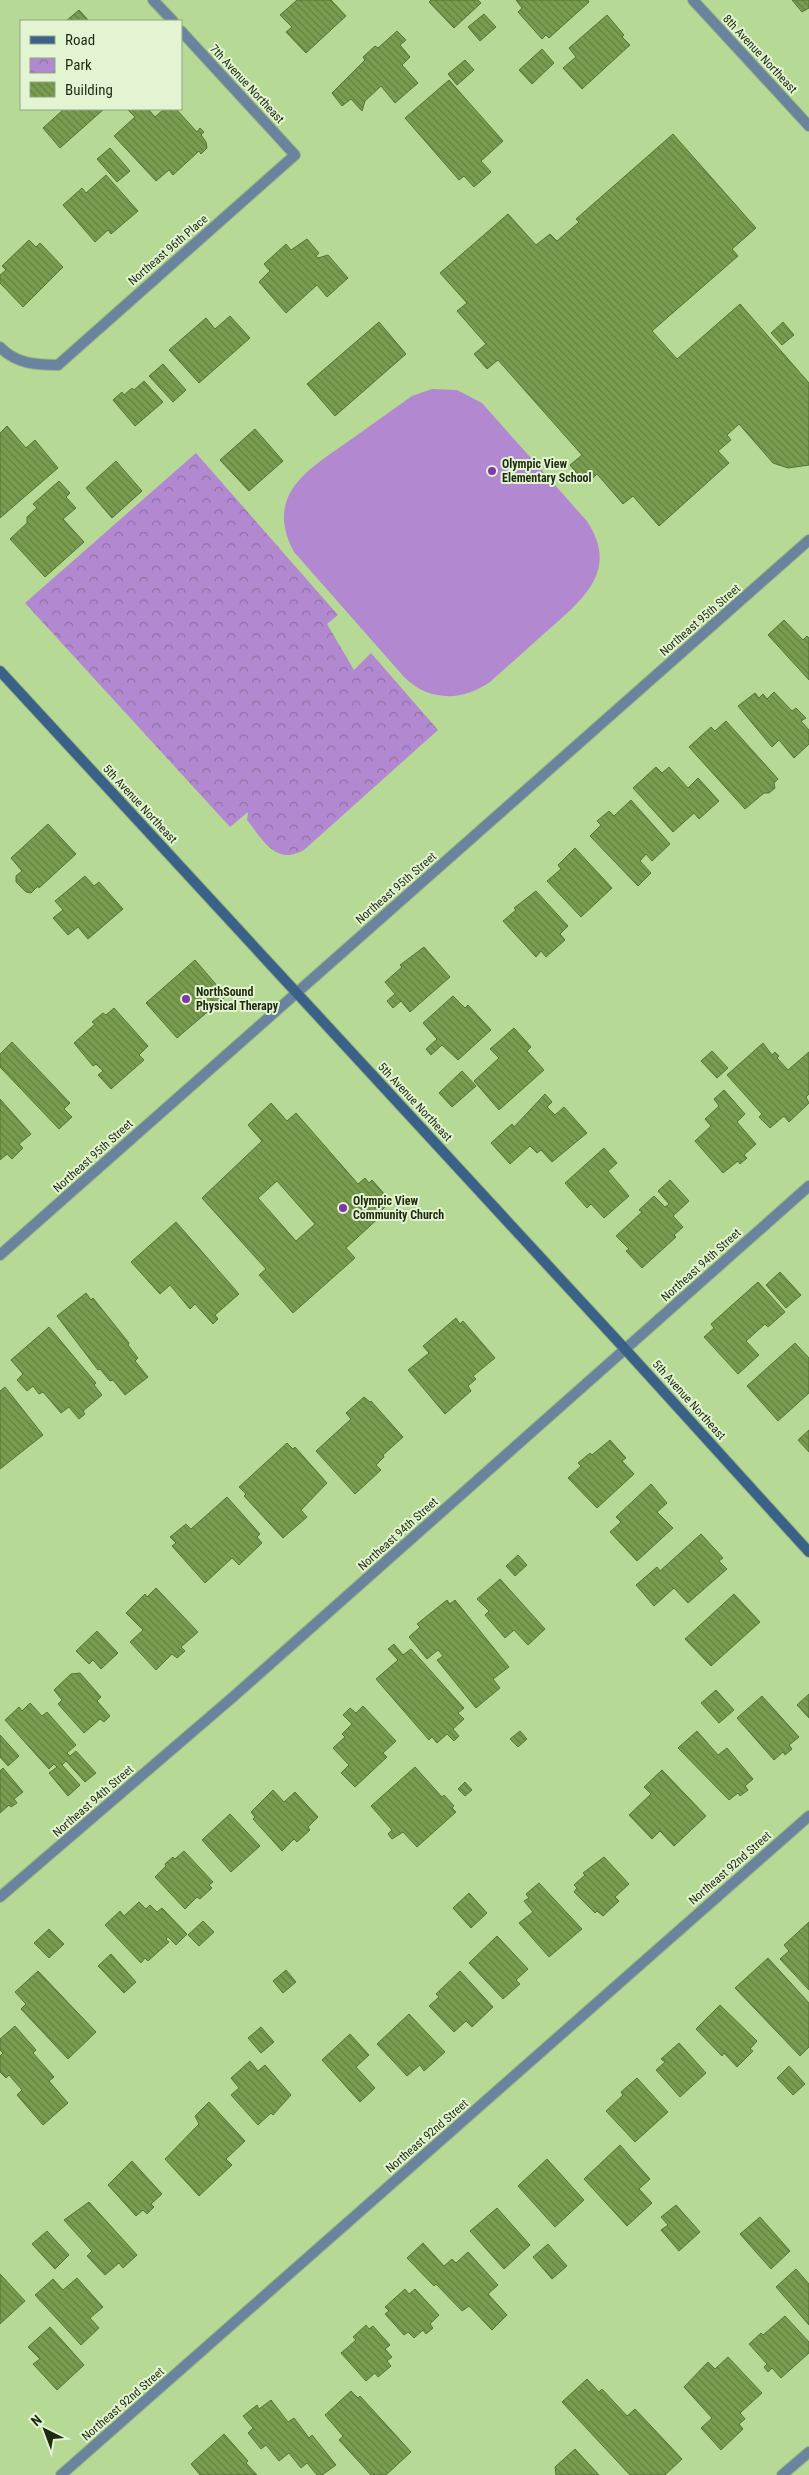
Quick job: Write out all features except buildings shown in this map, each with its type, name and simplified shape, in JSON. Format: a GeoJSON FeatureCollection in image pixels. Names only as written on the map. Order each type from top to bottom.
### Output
{"type":"FeatureCollection","features":[{"type":"Feature","properties":{"kind":"main road","name":"5th Avenue Northeast"},"geometry":{"type":"LineString","coordinates":[[0,671],[626,1349],[809,1552]]}},
{"type":"Feature","properties":{"kind":"street"},"geometry":{"type":"LineString","coordinates":[[153,0],[172,20]]}},
{"type":"Feature","properties":{"kind":"street","name":"8th Avenue Northeast"},"geometry":{"type":"LineString","coordinates":[[698,2],[809,126]]}},
{"type":"Feature","properties":{"kind":"street","name":"7th Avenue Northeast"},"geometry":{"type":"LineString","coordinates":[[182,32],[295,155]]}},
{"type":"Feature","properties":{"kind":"street","name":"Northeast 96th Place"},"geometry":{"type":"LineString","coordinates":[[0,348],[31,365],[58,365],[295,155]]}},
{"type":"Feature","properties":{"kind":"street","name":"Northeast 95th Street"},"geometry":{"type":"LineString","coordinates":[[0,1255],[809,540]]}},
{"type":"Feature","properties":{"kind":"street","name":"Northeast 94th Street"},"geometry":{"type":"LineString","coordinates":[[0,1897],[233,1697],[809,1186]]}},
{"type":"Feature","properties":{"kind":"street","name":"Northeast 92nd Street"},"geometry":{"type":"LineString","coordinates":[[61,2475],[809,1816]]}},
{"type":"Feature","properties":{"kind":"street"},"geometry":{"type":"LineString","coordinates":[[782,2475],[809,2452]]}},
{"type":"Feature","properties":{"kind":"green space"},"geometry":{"type":"Polygon","coordinates":[[[432,389],[457,390],[482,403],[586,520],[596,538],[600,554],[598,569],[593,583],[573,608],[490,682],[469,693],[447,696],[425,691],[405,678],[294,552],[286,532],[284,515],[287,500],[294,487],[304,475],[412,396],[432,389]]]}},
{"type":"Feature","properties":{"kind":"green space"},"geometry":{"type":"Polygon","coordinates":[[[196,453],[338,615],[327,624],[354,670],[371,653],[438,730],[304,850],[294,854],[278,853],[271,848],[247,820],[248,812],[230,827],[25,603],[196,453]]]}},
{"type":"Feature","properties":{"kind":"place","name":"Olympic View Elementary School"},"geometry":{"type":"Point","coordinates":[492,471]}},
{"type":"Feature","properties":{"kind":"place","name":"NorthSound Physical Therapy"},"geometry":{"type":"Point","coordinates":[186,999]}},
{"type":"Feature","properties":{"kind":"place","name":"Olympic View Community Church"},"geometry":{"type":"Point","coordinates":[343,1208]}}]}
